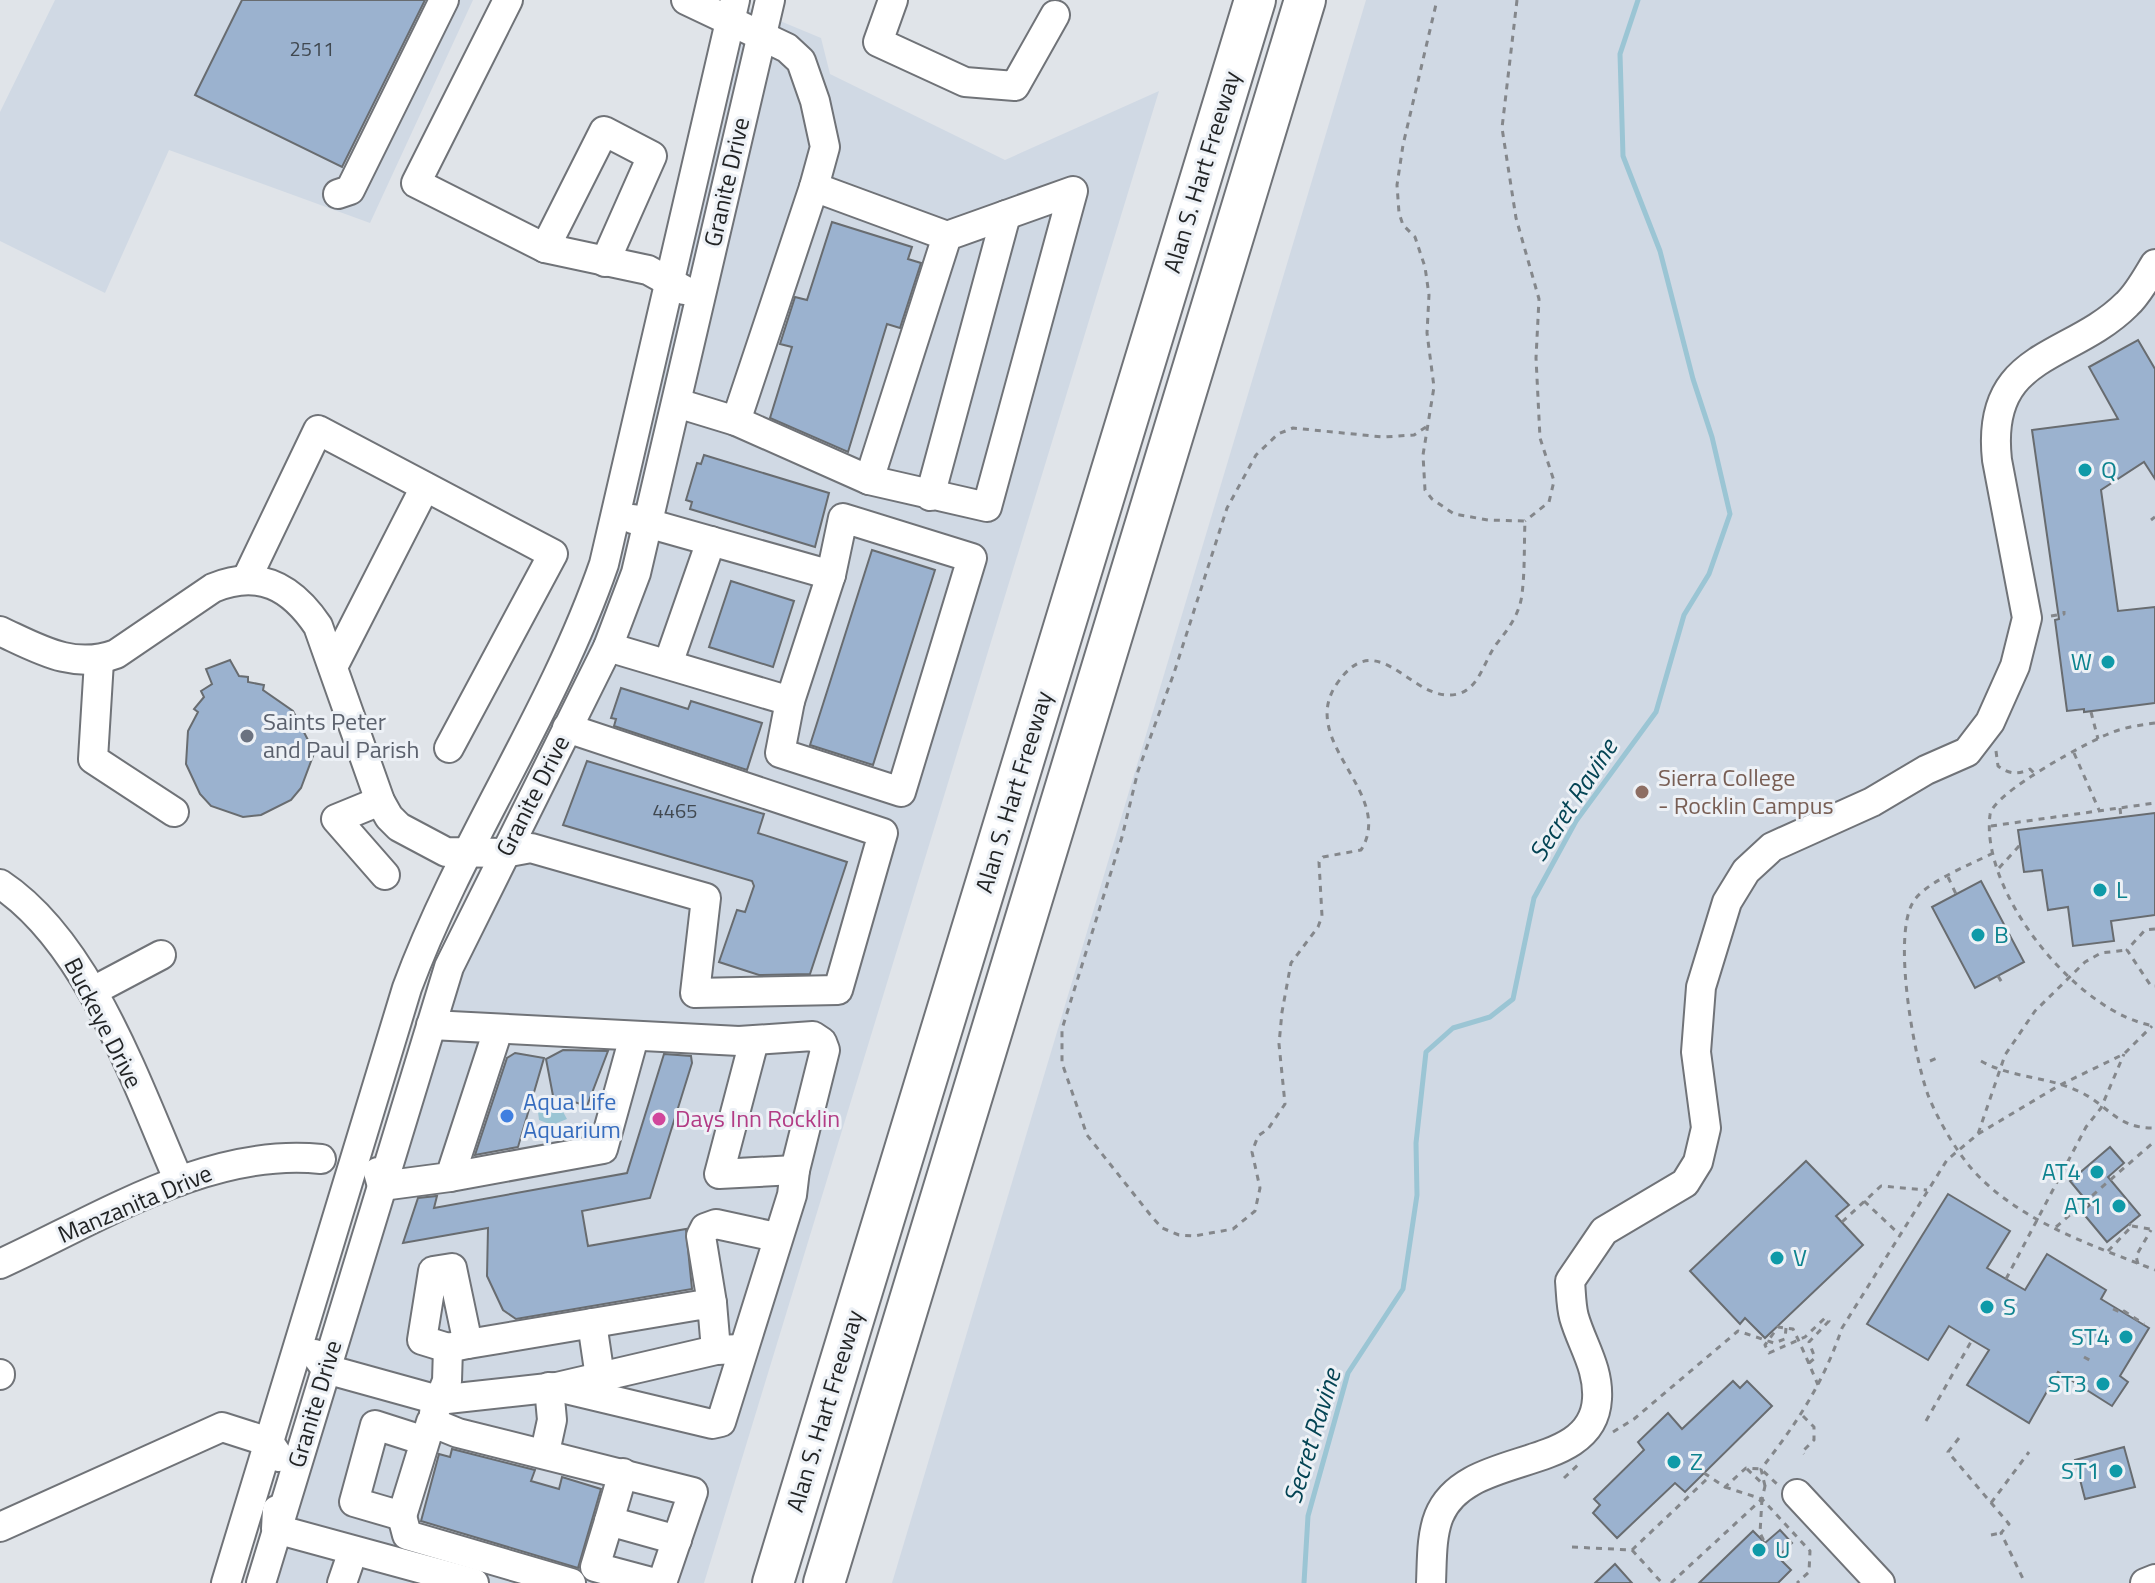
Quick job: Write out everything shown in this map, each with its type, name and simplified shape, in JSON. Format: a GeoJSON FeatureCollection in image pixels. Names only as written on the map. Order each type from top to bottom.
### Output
{"type":"FeatureCollection","features":[{"type":"Feature","properties":{"kind":"highway","name":"Alan S. Hart Freeway"},"geometry":{"type":"LineString","coordinates":[[773,1583],[1255,0]]}},
{"type":"Feature","properties":{"kind":"highway","name":"Alan S. Hart Freeway"},"geometry":{"type":"LineString","coordinates":[[824,1583],[1305,0]]}},
{"type":"Feature","properties":{"kind":"street"},"geometry":{"type":"LineString","coordinates":[[338,194],[350,190],[444,0]]}},
{"type":"Feature","properties":{"kind":"street"},"geometry":{"type":"LineString","coordinates":[[508,0],[416,183],[545,248],[648,270],[670,279],[687,292],[694,323]]}},
{"type":"Feature","properties":{"kind":"street"},"geometry":{"type":"LineString","coordinates":[[686,0],[732,10],[761,36],[787,48],[801,61],[825,147],[736,421]]}},
{"type":"Feature","properties":{"kind":"street","name":"Granite Drive"},"geometry":{"type":"LineString","coordinates":[[261,1583],[449,967],[608,647],[636,573],[770,0]]}},
{"type":"Feature","properties":{"kind":"street"},"geometry":{"type":"LineString","coordinates":[[893,0],[878,42],[965,82],[1015,86],[1055,15]]}},
{"type":"Feature","properties":{"kind":"street","name":"Granite Drive"},"geometry":{"type":"LineString","coordinates":[[226,1583],[420,953],[578,633],[600,576],[617,515],[732,10]]}},
{"type":"Feature","properties":{"kind":"street"},"geometry":{"type":"LineString","coordinates":[[545,248],[604,131],[652,156],[605,262]]}},
{"type":"Feature","properties":{"kind":"street"},"geometry":{"type":"LineString","coordinates":[[677,403],[736,421],[869,480],[987,507],[1073,191],[947,236],[814,187]]}},
{"type":"Feature","properties":{"kind":"street"},"geometry":{"type":"LineString","coordinates":[[930,496],[1006,215]]}},
{"type":"Feature","properties":{"kind":"street"},"geometry":{"type":"LineString","coordinates":[[869,480],[947,236]]}},
{"type":"Feature","properties":{"kind":"street"},"geometry":{"type":"LineString","coordinates":[[1431,1583],[1439,1516],[1451,1497],[1468,1481],[1487,1471],[1559,1450],[1589,1426],[1597,1400],[1593,1364],[1574,1317],[1570,1281],[1604,1231],[1685,1183],[1698,1162],[1706,1128],[1696,1052],[1701,987],[1727,902],[1746,871],[1772,847],[1872,802],[1926,770],[1967,752],[1990,722],[2015,666],[2027,618],[1997,460],[1994,434],[1999,409],[2012,385],[2032,366],[2110,319],[2129,303],[2155,264]]}},
{"type":"Feature","properties":{"kind":"street"},"geometry":{"type":"LineString","coordinates":[[247,578],[318,430],[553,554],[449,748]]}},
{"type":"Feature","properties":{"kind":"street"},"geometry":{"type":"LineString","coordinates":[[333,667],[425,487]]}},
{"type":"Feature","properties":{"kind":"street"},"geometry":{"type":"LineString","coordinates":[[617,515],[831,575]]}},
{"type":"Feature","properties":{"kind":"street"},"geometry":{"type":"LineString","coordinates":[[843,518],[972,558],[901,792],[780,753],[790,701],[831,575],[843,518]]}},
{"type":"Feature","properties":{"kind":"street"},"geometry":{"type":"LineString","coordinates":[[668,664],[711,541]]}},
{"type":"Feature","properties":{"kind":"street"},"geometry":{"type":"LineString","coordinates":[[0,631],[56,656],[78,662],[99,661],[134,643],[213,588],[247,578],[281,588],[308,610],[318,626],[380,801],[399,827],[446,852],[504,853],[531,848],[706,898],[695,993],[838,990],[883,833],[567,728]]}},
{"type":"Feature","properties":{"kind":"street"},"geometry":{"type":"LineString","coordinates":[[608,647],[790,701]]}},
{"type":"Feature","properties":{"kind":"street"},"geometry":{"type":"LineString","coordinates":[[99,661],[93,759],[174,812]]}},
{"type":"Feature","properties":{"kind":"street"},"geometry":{"type":"LineString","coordinates":[[380,801],[336,819],[385,875]]}},
{"type":"Feature","properties":{"kind":"street","name":"Buckeye Drive"},"geometry":{"type":"LineString","coordinates":[[0,884],[40,917],[57,936],[93,991],[179,1181]]}},
{"type":"Feature","properties":{"kind":"street"},"geometry":{"type":"LineString","coordinates":[[93,991],[161,955]]}},
{"type":"Feature","properties":{"kind":"street"},"geometry":{"type":"LineString","coordinates":[[431,1025],[754,1041],[813,1036],[822,1042],[825,1050],[795,1170],[792,1195],[729,1349],[726,1415],[721,1422],[712,1424],[553,1387]]}},
{"type":"Feature","properties":{"kind":"street"},"geometry":{"type":"LineString","coordinates":[[450,1177],[498,1030]]}},
{"type":"Feature","properties":{"kind":"street"},"geometry":{"type":"LineString","coordinates":[[375,1096],[375,1163],[382,1186],[603,1149],[634,1037]]}},
{"type":"Feature","properties":{"kind":"street"},"geometry":{"type":"LineString","coordinates":[[754,1041],[719,1174],[795,1170]]}},
{"type":"Feature","properties":{"kind":"street","name":"Manzanita Drive"},"geometry":{"type":"LineString","coordinates":[[0,1264],[179,1181],[252,1160],[292,1156],[321,1159]]}},
{"type":"Feature","properties":{"kind":"street"},"geometry":{"type":"LineString","coordinates":[[729,1349],[712,1303],[701,1236],[705,1228],[716,1224],[776,1237]]}},
{"type":"Feature","properties":{"kind":"street"},"geometry":{"type":"LineString","coordinates":[[319,1277],[314,1353],[326,1369],[458,1433],[545,1452],[693,1492],[662,1583]]}},
{"type":"Feature","properties":{"kind":"street"},"geometry":{"type":"LineString","coordinates":[[571,1583],[407,1535],[402,1516],[458,1346],[712,1303]]}},
{"type":"Feature","properties":{"kind":"street"},"geometry":{"type":"LineString","coordinates":[[592,1323],[600,1377]]}},
{"type":"Feature","properties":{"kind":"street"},"geometry":{"type":"LineString","coordinates":[[402,1516],[354,1502],[375,1425],[431,1421],[553,1387],[729,1349]]}},
{"type":"Feature","properties":{"kind":"street"},"geometry":{"type":"LineString","coordinates":[[545,1452],[552,1420],[553,1387]]}},
{"type":"Feature","properties":{"kind":"street"},"geometry":{"type":"LineString","coordinates":[[0,1527],[222,1427],[269,1442],[279,1457],[276,1529],[353,1551],[399,1560],[474,1583]]}},
{"type":"Feature","properties":{"kind":"street"},"geometry":{"type":"LineString","coordinates":[[623,1473],[590,1575],[655,1583]]}},
{"type":"Feature","properties":{"kind":"street"},"geometry":{"type":"LineString","coordinates":[[1788,1490],[1880,1583]]}},
{"type":"Feature","properties":{"kind":"street"},"geometry":{"type":"LineString","coordinates":[[609,1521],[677,1540]]}},
{"type":"Feature","properties":{"kind":"street"},"geometry":{"type":"LineString","coordinates":[[342,1583],[353,1551]]}},
{"type":"Feature","properties":{"kind":"street"},"geometry":{"type":"LineString","coordinates":[[2145,1583],[2155,1579]]}},
{"type":"Feature","properties":{"kind":"path"},"geometry":{"type":"LineString","coordinates":[[1437,0],[1403,145],[1397,185],[1399,213],[1403,225],[1415,237],[1425,267],[1429,295],[1427,333],[1434,387],[1431,417],[1426,427],[1425,490],[1432,499],[1454,514],[1525,521],[1549,502],[1554,481],[1540,438],[1536,358],[1539,299],[1516,218],[1502,128],[1517,0]]}},
{"type":"Feature","properties":{"kind":"path"},"geometry":{"type":"LineString","coordinates":[[1426,427],[1414,435],[1383,437],[1293,428],[1278,434],[1256,455],[1227,508],[1174,673],[1138,771],[1122,837],[1062,1029],[1062,1063],[1087,1135],[1162,1228],[1179,1235],[1219,1233],[1233,1229],[1255,1211],[1260,1188],[1252,1152],[1258,1136],[1268,1129],[1285,1104],[1279,1044],[1282,1012],[1291,963],[1318,927],[1322,916],[1319,862],[1323,857],[1361,850],[1368,839],[1369,816],[1363,796],[1344,764],[1331,731],[1329,712],[1335,687],[1358,664],[1371,661],[1388,664],[1436,693],[1450,695],[1475,683],[1518,609],[1525,521]]}},
{"type":"Feature","properties":{"kind":"path"},"geometry":{"type":"LineString","coordinates":[[2091,712],[2098,740]]}},
{"type":"Feature","properties":{"kind":"path"},"geometry":{"type":"LineString","coordinates":[[1761,1469],[1803,1416],[1842,1328],[1947,1160],[1978,1134],[2060,1085],[2124,1054],[2153,1026],[2105,1008],[2068,978],[2028,926],[1993,853],[1990,814],[1994,803],[2037,773],[2112,732],[2155,723]]}},
{"type":"Feature","properties":{"kind":"path"},"geometry":{"type":"LineString","coordinates":[[2074,753],[2099,810]]}},
{"type":"Feature","properties":{"kind":"path"},"geometry":{"type":"LineString","coordinates":[[1991,826],[2155,803]]}},
{"type":"Feature","properties":{"kind":"path"},"geometry":{"type":"LineString","coordinates":[[2120,808],[2121,817]]}},
{"type":"Feature","properties":{"kind":"path"},"geometry":{"type":"LineString","coordinates":[[1999,868],[2020,845]]}},
{"type":"Feature","properties":{"kind":"path"},"geometry":{"type":"LineString","coordinates":[[1993,853],[1921,892],[1911,905],[1905,947],[1910,1020],[1928,1096],[1971,1168],[2003,1197],[2038,1219],[2155,1270]]}},
{"type":"Feature","properties":{"kind":"path"},"geometry":{"type":"LineString","coordinates":[[1948,877],[1956,894]]}},
{"type":"Feature","properties":{"kind":"path"},"geometry":{"type":"LineString","coordinates":[[1978,1134],[1999,1071],[2035,1011],[2068,978],[2101,953],[2127,950],[2145,930],[2155,929]]}},
{"type":"Feature","properties":{"kind":"path"},"geometry":{"type":"LineString","coordinates":[[2127,950],[2151,986],[2155,986]]}},
{"type":"Feature","properties":{"kind":"path"},"geometry":{"type":"LineString","coordinates":[[1998,976],[2004,986]]}},
{"type":"Feature","properties":{"kind":"path"},"geometry":{"type":"LineString","coordinates":[[2006,1279],[2086,1127],[2101,1108],[2124,1054]]}},
{"type":"Feature","properties":{"kind":"path"},"geometry":{"type":"LineString","coordinates":[[1930,1061],[1937,1058]]}},
{"type":"Feature","properties":{"kind":"path"},"geometry":{"type":"LineString","coordinates":[[1981,1061],[1999,1071],[2077,1090],[2127,1124],[2155,1128]]}},
{"type":"Feature","properties":{"kind":"path"},"geometry":{"type":"LineString","coordinates":[[2056,1227],[2155,1141]]}},
{"type":"Feature","properties":{"kind":"path"},"geometry":{"type":"LineString","coordinates":[[1842,1222],[1881,1186],[1927,1190]]}},
{"type":"Feature","properties":{"kind":"path"},"geometry":{"type":"LineString","coordinates":[[1864,1201],[1900,1235]]}},
{"type":"Feature","properties":{"kind":"path"},"geometry":{"type":"LineString","coordinates":[[2108,1251],[2115,1238],[2131,1225],[2153,1230],[2136,1256],[2138,1264]]}},
{"type":"Feature","properties":{"kind":"path"},"geometry":{"type":"LineString","coordinates":[[2113,1309],[2144,1324]]}},
{"type":"Feature","properties":{"kind":"path"},"geometry":{"type":"LineString","coordinates":[[1809,1363],[1815,1358],[1809,1342],[1829,1321],[1825,1318],[1799,1341],[1769,1353],[1765,1345],[1778,1327],[1793,1329],[1799,1341],[1809,1363],[1818,1385]]}},
{"type":"Feature","properties":{"kind":"path"},"geometry":{"type":"LineString","coordinates":[[1612,1433],[1634,1419],[1738,1331],[1774,1343],[1785,1339],[1786,1328]]}},
{"type":"Feature","properties":{"kind":"path"},"geometry":{"type":"LineString","coordinates":[[1926,1421],[1972,1340]]}},
{"type":"Feature","properties":{"kind":"path"},"geometry":{"type":"LineString","coordinates":[[2084,1357],[2093,1362]]}},
{"type":"Feature","properties":{"kind":"path"},"geometry":{"type":"LineString","coordinates":[[2070,1378],[2080,1383]]}},
{"type":"Feature","properties":{"kind":"path"},"geometry":{"type":"LineString","coordinates":[[1803,1416],[1814,1427],[1814,1440],[1802,1452],[1804,1454]]}},
{"type":"Feature","properties":{"kind":"path"},"geometry":{"type":"LineString","coordinates":[[1942,1456],[1959,1438]]}},
{"type":"Feature","properties":{"kind":"path"},"geometry":{"type":"LineString","coordinates":[[1948,1452],[2009,1524],[2001,1533],[1991,1535]]}},
{"type":"Feature","properties":{"kind":"path"},"geometry":{"type":"LineString","coordinates":[[1991,1503],[2029,1452]]}},
{"type":"Feature","properties":{"kind":"path"},"geometry":{"type":"LineString","coordinates":[[1564,1478],[1581,1463]]}},
{"type":"Feature","properties":{"kind":"path"},"geometry":{"type":"LineString","coordinates":[[1746,1468],[1765,1486]]}},
{"type":"Feature","properties":{"kind":"path"},"geometry":{"type":"LineString","coordinates":[[1725,1487],[1746,1468],[1761,1469],[1788,1490]]}},
{"type":"Feature","properties":{"kind":"path"},"geometry":{"type":"LineString","coordinates":[[1761,1469],[1765,1486],[1760,1533],[1765,1543]]}},
{"type":"Feature","properties":{"kind":"path"},"geometry":{"type":"LineString","coordinates":[[1704,1473],[1725,1487],[1762,1499],[1810,1551],[1809,1572],[1797,1583]]}},
{"type":"Feature","properties":{"kind":"path"},"geometry":{"type":"LineString","coordinates":[[1632,1550],[1708,1478]]}},
{"type":"Feature","properties":{"kind":"path"},"geometry":{"type":"LineString","coordinates":[[1671,1583],[1762,1499]]}},
{"type":"Feature","properties":{"kind":"path"},"geometry":{"type":"LineString","coordinates":[[2001,1533],[2025,1583]]}},
{"type":"Feature","properties":{"kind":"path"},"geometry":{"type":"LineString","coordinates":[[1572,1547],[1632,1550],[1662,1583]]}},
{"type":"Feature","properties":{"kind":"shaded area"},"geometry":{"type":"Polygon","coordinates":[[[55,0],[473,0],[370,223],[169,150],[105,293],[0,241],[0,112],[55,0]]]}},
{"type":"Feature","properties":{"kind":"shaded area","name":"Sierra College - Rocklin Campus"},"geometry":{"type":"Polygon","coordinates":[[[1366,0],[2155,0],[2155,1583],[892,1583],[1366,0]]]}},
{"type":"Feature","properties":{"kind":"shaded area"},"geometry":{"type":"Polygon","coordinates":[[[749,8],[821,38],[830,74],[1005,160],[1159,91],[704,1583],[270,1583],[434,967],[572,686],[622,545],[749,8]]]}},
{"type":"Feature","properties":{"kind":"water"},"geometry":{"type":"Polygon","coordinates":[[[546,1109],[553,1113],[562,1110],[567,1119],[552,1125],[539,1120],[538,1112],[546,1109]]]}},
{"type":"Feature","properties":{"kind":"building"},"geometry":{"type":"Polygon","coordinates":[[[242,0],[425,0],[342,167],[195,95],[242,0]]]}},
{"type":"Feature","properties":{"kind":"building"},"geometry":{"type":"Polygon","coordinates":[[[832,222],[912,247],[908,259],[921,263],[900,328],[887,324],[848,452],[770,418],[792,347],[780,344],[795,297],[807,300],[832,222]]]}},
{"type":"Feature","properties":{"kind":"building","name":"Q"},"geometry":{"type":"Polygon","coordinates":[[[2138,340],[2155,369],[2155,479],[2144,462],[2101,490],[2118,611],[2155,607],[2155,703],[2084,712],[2084,709],[2067,711],[2055,620],[2059,619],[2032,430],[2118,419],[2089,367],[2138,340]]]}},
{"type":"Feature","properties":{"kind":"building"},"geometry":{"type":"Polygon","coordinates":[[[704,455],[829,493],[815,547],[690,509],[692,502],[686,500],[697,463],[701,464],[704,455]]]}},
{"type":"Feature","properties":{"kind":"building"},"geometry":{"type":"Polygon","coordinates":[[[872,550],[935,570],[873,765],[810,745],[872,550]]]}},
{"type":"Feature","properties":{"kind":"building"},"geometry":{"type":"Polygon","coordinates":[[[731,581],[794,601],[773,667],[709,647],[731,581]]]}},
{"type":"Feature","properties":{"kind":"building","name":"Saints Peter and Paul Parish"},"geometry":{"type":"Polygon","coordinates":[[[230,660],[239,676],[248,677],[248,682],[264,685],[263,690],[293,711],[308,740],[309,756],[313,756],[301,788],[291,800],[261,815],[243,817],[211,806],[200,794],[186,764],[188,731],[198,712],[194,709],[204,697],[201,691],[212,684],[206,669],[230,660]]]}},
{"type":"Feature","properties":{"kind":"building"},"geometry":{"type":"Polygon","coordinates":[[[621,688],[688,709],[691,701],[762,723],[747,770],[614,726],[616,719],[611,718],[621,688]]]}},
{"type":"Feature","properties":{"kind":"building"},"geometry":{"type":"Polygon","coordinates":[[[587,761],[764,814],[758,833],[847,862],[810,974],[759,975],[719,962],[737,910],[745,912],[754,886],[752,881],[563,825],[587,761]]]}},
{"type":"Feature","properties":{"kind":"building","name":"L"},"geometry":{"type":"Polygon","coordinates":[[[2155,813],[2155,915],[2111,921],[2114,941],[2073,946],[2068,907],[2048,910],[2042,870],[2024,872],[2018,830],[2155,813]]]}},
{"type":"Feature","properties":{"kind":"building","name":"B"},"geometry":{"type":"Polygon","coordinates":[[[1981,881],[2024,962],[1975,988],[1932,907],[1981,881]]]}},
{"type":"Feature","properties":{"kind":"building"},"geometry":{"type":"Polygon","coordinates":[[[563,1050],[608,1051],[587,1106],[565,1099],[554,1101],[546,1059],[563,1050]]]}},
{"type":"Feature","properties":{"kind":"building"},"geometry":{"type":"Polygon","coordinates":[[[515,1053],[544,1058],[518,1147],[475,1155],[507,1058],[515,1053]]]}},
{"type":"Feature","properties":{"kind":"building"},"geometry":{"type":"Polygon","coordinates":[[[664,1054],[691,1056],[692,1063],[650,1198],[582,1211],[588,1246],[686,1229],[692,1289],[516,1319],[503,1310],[487,1276],[488,1228],[403,1243],[418,1198],[437,1196],[434,1208],[627,1173],[664,1054]]]}},
{"type":"Feature","properties":{"kind":"building"},"geometry":{"type":"Polygon","coordinates":[[[2110,1147],[2124,1163],[2108,1177],[2140,1215],[2107,1242],[2082,1212],[2090,1205],[2070,1181],[2110,1147]]]}},
{"type":"Feature","properties":{"kind":"building","name":"V"},"geometry":{"type":"Polygon","coordinates":[[[1806,1161],[1849,1205],[1836,1216],[1863,1245],[1765,1338],[1745,1318],[1740,1324],[1690,1271],[1806,1161]]]}},
{"type":"Feature","properties":{"kind":"building","name":"S"},"geometry":{"type":"Polygon","coordinates":[[[1948,1194],[2010,1231],[1987,1268],[2025,1290],[2047,1254],[2106,1290],[2101,1299],[2149,1328],[2120,1376],[2128,1382],[2112,1406],[2058,1372],[2029,1423],[1967,1385],[1989,1350],[1949,1326],[1928,1360],[1867,1324],[1948,1194]]]}},
{"type":"Feature","properties":{"kind":"building","name":"Z"},"geometry":{"type":"Polygon","coordinates":[[[1733,1381],[1740,1388],[1747,1381],[1772,1406],[1685,1492],[1675,1483],[1617,1538],[1593,1513],[1600,1505],[1594,1499],[1644,1450],[1638,1442],[1668,1413],[1682,1429],[1733,1381]]]}},
{"type":"Feature","properties":{"kind":"building"},"geometry":{"type":"Polygon","coordinates":[[[2124,1447],[2135,1487],[2085,1499],[2075,1460],[2124,1447]]]}},
{"type":"Feature","properties":{"kind":"building"},"geometry":{"type":"Polygon","coordinates":[[[452,1449],[535,1470],[531,1481],[559,1489],[562,1477],[601,1489],[578,1568],[421,1521],[439,1454],[450,1457],[452,1449]]]}},
{"type":"Feature","properties":{"kind":"building","name":"U"},"geometry":{"type":"Polygon","coordinates":[[[1780,1530],[1792,1543],[1778,1557],[1791,1570],[1778,1583],[1699,1583],[1753,1531],[1765,1543],[1780,1530]]]}},
{"type":"Feature","properties":{"kind":"building"},"geometry":{"type":"Polygon","coordinates":[[[1615,1564],[1632,1583],[1595,1583],[1615,1564]]]}},
{"type":"Feature","properties":{"kind":"waterway","name":"Secret Ravine"},"geometry":{"type":"LineString","coordinates":[[1304,1583],[1308,1516],[1348,1373],[1403,1289],[1417,1195],[1416,1143],[1426,1052],[1453,1028],[1490,1017],[1513,999],[1534,898],[1576,821],[1656,712],[1684,615],[1709,574],[1730,514],[1712,437],[1693,379],[1660,251],[1623,156],[1620,54],[1638,0]]}},
{"type":"Feature","properties":{"kind":"place","name":"Q"},"geometry":{"type":"Point","coordinates":[2085,470]}},
{"type":"Feature","properties":{"kind":"place","name":"W"},"geometry":{"type":"Point","coordinates":[2108,662]}},
{"type":"Feature","properties":{"kind":"place","name":"Saints Peter and Paul Parish"},"geometry":{"type":"Point","coordinates":[247,736]}},
{"type":"Feature","properties":{"kind":"place","name":"Sierra College - Rocklin Campus"},"geometry":{"type":"Point","coordinates":[1642,792]}},
{"type":"Feature","properties":{"kind":"place","name":"L"},"geometry":{"type":"Point","coordinates":[2100,890]}},
{"type":"Feature","properties":{"kind":"place","name":"B"},"geometry":{"type":"Point","coordinates":[1978,935]}},
{"type":"Feature","properties":{"kind":"place","name":"Aqua Life Aquarium"},"geometry":{"type":"Point","coordinates":[507,1116]}},
{"type":"Feature","properties":{"kind":"place","name":"Days Inn Rocklin"},"geometry":{"type":"Point","coordinates":[659,1119]}},
{"type":"Feature","properties":{"kind":"place","name":"AT4"},"geometry":{"type":"Point","coordinates":[2097,1172]}},
{"type":"Feature","properties":{"kind":"place","name":"AT1"},"geometry":{"type":"Point","coordinates":[2119,1206]}},
{"type":"Feature","properties":{"kind":"place","name":"V"},"geometry":{"type":"Point","coordinates":[1777,1258]}},
{"type":"Feature","properties":{"kind":"place","name":"S"},"geometry":{"type":"Point","coordinates":[1987,1307]}},
{"type":"Feature","properties":{"kind":"place","name":"ST4"},"geometry":{"type":"Point","coordinates":[2126,1337]}},
{"type":"Feature","properties":{"kind":"place","name":"ST3"},"geometry":{"type":"Point","coordinates":[2103,1384]}},
{"type":"Feature","properties":{"kind":"place","name":"Z"},"geometry":{"type":"Point","coordinates":[1674,1462]}},
{"type":"Feature","properties":{"kind":"place","name":"ST1"},"geometry":{"type":"Point","coordinates":[2116,1471]}},
{"type":"Feature","properties":{"kind":"place","name":"U"},"geometry":{"type":"Point","coordinates":[1759,1550]}}]}
